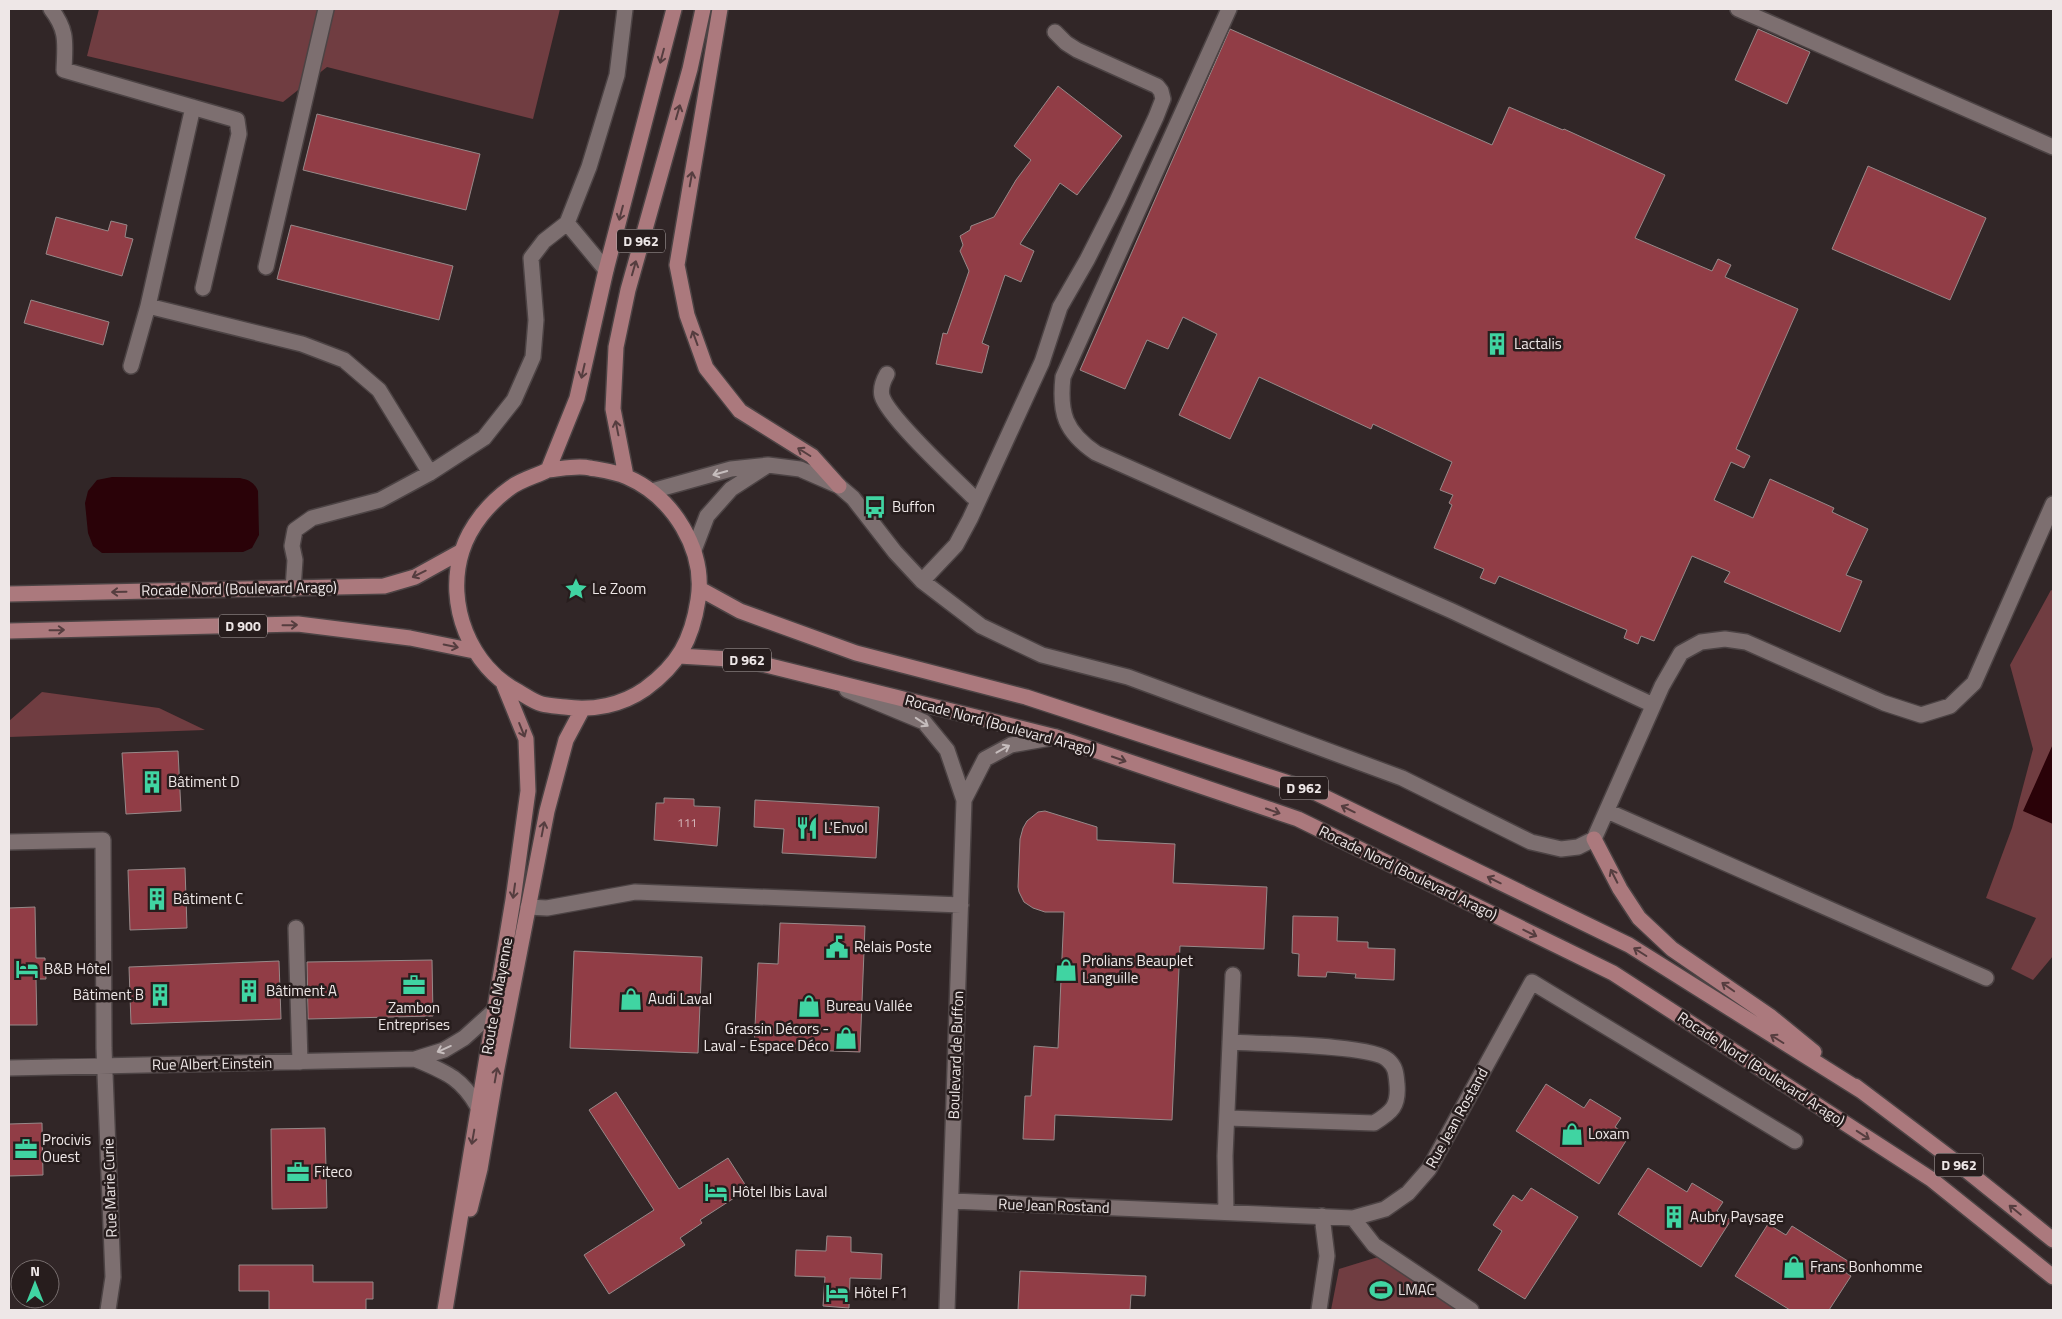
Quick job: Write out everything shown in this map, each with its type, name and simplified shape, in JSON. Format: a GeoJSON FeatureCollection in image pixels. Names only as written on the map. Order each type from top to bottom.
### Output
{"type":"FeatureCollection","features":[{"type":"Feature","properties":{"kind":"main road","name":"D 962"},"geometry":{"type":"LineString","coordinates":[[548,470],[577,398],[606,270],[674,9]]}},
{"type":"Feature","properties":{"kind":"main road","name":"D 962"},"geometry":{"type":"LineString","coordinates":[[626,476],[613,409],[616,347],[628,290],[690,69],[703,9]]}},
{"type":"Feature","properties":{"kind":"main road"},"geometry":{"type":"LineString","coordinates":[[720,9],[677,265],[687,315],[706,368],[740,411],[812,456],[839,486]]}},
{"type":"Feature","properties":{"kind":"main road"},"geometry":{"type":"LineString","coordinates":[[588,467],[626,476],[652,491],[678,518],[694,550],[700,589],[695,624],[679,656],[660,678],[637,694],[610,705],[582,710],[541,704],[504,685],[488,670],[474,651],[461,620],[456,586],[462,551],[481,515],[511,487],[548,470],[588,467]]}},
{"type":"Feature","properties":{"kind":"main road","name":"Rocade Nord (Boulevard Arago)"},"geometry":{"type":"LineString","coordinates":[[9,594],[384,586],[415,576],[462,551]]}},
{"type":"Feature","properties":{"kind":"main road","name":"D 962"},"geometry":{"type":"LineString","coordinates":[[700,589],[740,611],[856,653],[1026,697],[1310,790],[1629,945],[1863,1092],[1961,1166],[2053,1240]]}},
{"type":"Feature","properties":{"kind":"main road","name":"D 900"},"geometry":{"type":"LineString","coordinates":[[9,631],[298,624],[410,638],[474,651]]}},
{"type":"Feature","properties":{"kind":"main road","name":"Rocade Nord (Boulevard Arago)"},"geometry":{"type":"LineString","coordinates":[[679,656],[746,660],[1056,737],[1298,819],[1613,973],[1932,1179],[2053,1277]]}},
{"type":"Feature","properties":{"kind":"main road","name":"Route de Mayenne"},"geometry":{"type":"LineString","coordinates":[[445,1310],[513,900],[528,792],[526,739],[504,685]]}},
{"type":"Feature","properties":{"kind":"main road","name":"Route de Mayenne"},"geometry":{"type":"LineString","coordinates":[[445,1310],[480,1169],[497,1068],[547,811],[566,740],[582,710]]}},
{"type":"Feature","properties":{"kind":"main road"},"geometry":{"type":"LineString","coordinates":[[1594,839],[1620,889],[1639,918],[1672,949],[1771,1017],[1863,1092]]}},
{"type":"Feature","properties":{"kind":"street"},"geometry":{"type":"LineString","coordinates":[[51,9],[62,23],[65,45],[64,70],[237,120],[239,134],[203,288]]}},
{"type":"Feature","properties":{"kind":"street"},"geometry":{"type":"LineString","coordinates":[[266,268],[326,9]]}},
{"type":"Feature","properties":{"kind":"street"},"geometry":{"type":"LineString","coordinates":[[293,589],[295,560],[292,546],[295,530],[312,518],[380,500],[430,473],[484,438],[514,400],[534,357],[536,320],[531,258],[544,241],[567,223],[589,167],[617,75],[625,9]]}},
{"type":"Feature","properties":{"kind":"street"},"geometry":{"type":"LineString","coordinates":[[1229,9],[1063,377],[1061,395],[1064,416],[1077,438],[1096,453],[1452,610],[1653,705]]}},
{"type":"Feature","properties":{"kind":"street"},"geometry":{"type":"LineString","coordinates":[[1738,9],[2053,147]]}},
{"type":"Feature","properties":{"kind":"street"},"geometry":{"type":"LineString","coordinates":[[922,581],[956,545],[1042,362],[1060,307],[1118,201],[1163,99],[1161,91],[1157,86],[1077,50],[1066,43],[1055,32]]}},
{"type":"Feature","properties":{"kind":"street"},"geometry":{"type":"LineString","coordinates":[[131,366],[148,306],[193,107]]}},
{"type":"Feature","properties":{"kind":"street"},"geometry":{"type":"LineString","coordinates":[[567,223],[606,270]]}},
{"type":"Feature","properties":{"kind":"street"},"geometry":{"type":"LineString","coordinates":[[148,306],[302,344],[344,360],[379,390],[430,473]]}},
{"type":"Feature","properties":{"kind":"street"},"geometry":{"type":"LineString","coordinates":[[887,374],[882,384],[881,394],[885,403],[972,496],[979,498]]}},
{"type":"Feature","properties":{"kind":"street"},"geometry":{"type":"LineString","coordinates":[[694,550],[707,516],[731,490],[768,465]]}},
{"type":"Feature","properties":{"kind":"street"},"geometry":{"type":"LineString","coordinates":[[652,491],[731,469],[768,465],[800,469],[839,486],[866,512],[893,549],[922,581],[981,626],[1042,655],[1128,677],[1402,778],[1531,842],[1561,849],[1578,847],[1594,839],[1653,705],[1681,653],[1701,642],[1725,639],[1746,642],[1884,704],[1921,715],[1950,706],[1974,683],[2052,507]]}},
{"type":"Feature","properties":{"kind":"street"},"geometry":{"type":"LineString","coordinates":[[813,676],[924,722],[947,750],[964,800]]}},
{"type":"Feature","properties":{"kind":"street"},"geometry":{"type":"LineString","coordinates":[[964,800],[985,759],[1011,744],[1056,737]]}},
{"type":"Feature","properties":{"kind":"street","name":"Boulevard de Buffon"},"geometry":{"type":"LineString","coordinates":[[947,1310],[964,800]]}},
{"type":"Feature","properties":{"kind":"street"},"geometry":{"type":"LineString","coordinates":[[1607,811],[1986,978]]}},
{"type":"Feature","properties":{"kind":"street","name":"Rue Marie Curie"},"geometry":{"type":"LineString","coordinates":[[9,842],[103,840],[105,1066],[113,1276],[108,1310]]}},
{"type":"Feature","properties":{"kind":"street"},"geometry":{"type":"LineString","coordinates":[[528,907],[547,908],[635,892],[961,905]]}},
{"type":"Feature","properties":{"kind":"street"},"geometry":{"type":"LineString","coordinates":[[296,928],[300,1062]]}},
{"type":"Feature","properties":{"kind":"street"},"geometry":{"type":"LineString","coordinates":[[1226,1212],[1227,1118],[1233,975]]}},
{"type":"Feature","properties":{"kind":"street","name":"Rue Jean Rostand"},"geometry":{"type":"LineString","coordinates":[[952,1202],[1353,1218],[1385,1209],[1408,1192],[1429,1169],[1532,982],[1794,1141]]}},
{"type":"Feature","properties":{"kind":"street","name":"Rue Albert Einstein"},"geometry":{"type":"LineString","coordinates":[[9,1068],[415,1060],[444,1050],[464,1038],[495,1010]]}},
{"type":"Feature","properties":{"kind":"street"},"geometry":{"type":"LineString","coordinates":[[1227,1118],[1374,1123],[1390,1113],[1398,1096],[1396,1070],[1387,1058],[1362,1050],[1230,1042]]}},
{"type":"Feature","properties":{"kind":"street","name":"Rue Albert Einstein"},"geometry":{"type":"LineString","coordinates":[[415,1060],[454,1076],[473,1098],[478,1107]]}},
{"type":"Feature","properties":{"kind":"street"},"geometry":{"type":"LineString","coordinates":[[1319,1310],[1327,1256],[1322,1216]]}},
{"type":"Feature","properties":{"kind":"street"},"geometry":{"type":"LineString","coordinates":[[1353,1218],[1374,1245],[1471,1310]]}},
{"type":"Feature","properties":{"kind":"shaded area"},"geometry":{"type":"Polygon","coordinates":[[[99,9],[560,9],[533,119],[327,67],[283,102],[87,56],[99,9]]]}},
{"type":"Feature","properties":{"kind":"shaded area"},"geometry":{"type":"Polygon","coordinates":[[[112,477],[240,478],[246,480],[253,483],[258,491],[259,535],[252,548],[243,552],[102,553],[93,546],[88,533],[85,503],[88,491],[97,480],[112,477]]]}},
{"type":"Feature","properties":{"kind":"shaded area"},"geometry":{"type":"Polygon","coordinates":[[[2051,590],[2053,591],[2053,956],[2033,980],[2011,969],[2036,918],[1986,898],[2012,828],[2033,749],[2010,665],[2051,590]]]}},
{"type":"Feature","properties":{"kind":"shaded area"},"geometry":{"type":"Polygon","coordinates":[[[42,692],[159,708],[205,730],[9,737],[9,721],[42,692]]]}},
{"type":"Feature","properties":{"kind":"shaded area"},"geometry":{"type":"Polygon","coordinates":[[[2053,744],[2053,824],[2023,811],[2053,744]]]}},
{"type":"Feature","properties":{"kind":"shaded area","name":"LMAC"},"geometry":{"type":"Polygon","coordinates":[[[1378,1257],[1459,1310],[1331,1310],[1339,1269],[1378,1257]]]}},
{"type":"Feature","properties":{"kind":"building","name":"Lactalis"},"geometry":{"type":"Polygon","coordinates":[[[1230,29],[1492,145],[1509,107],[1564,129],[1665,175],[1635,238],[1712,271],[1718,259],[1731,265],[1725,277],[1798,309],[1736,449],[1750,456],[1744,468],[1731,462],[1714,500],[1753,518],[1770,479],[1834,508],[1832,512],[1868,529],[1846,575],[1862,581],[1840,632],[1724,582],[1730,572],[1692,556],[1654,641],[1641,636],[1638,644],[1624,638],[1627,630],[1499,576],[1495,584],[1480,578],[1484,569],[1434,548],[1452,505],[1449,503],[1453,495],[1440,490],[1452,462],[1373,424],[1371,429],[1259,377],[1230,439],[1179,415],[1217,334],[1183,317],[1168,349],[1147,340],[1125,389],[1080,370],[1230,29]]]}},
{"type":"Feature","properties":{"kind":"building"},"geometry":{"type":"Polygon","coordinates":[[[1758,29],[1810,52],[1787,104],[1735,80],[1758,29]]]}},
{"type":"Feature","properties":{"kind":"building"},"geometry":{"type":"Polygon","coordinates":[[[1058,86],[1122,136],[1077,195],[1060,183],[1020,244],[1034,251],[1021,282],[1005,275],[982,343],[989,346],[982,373],[936,364],[943,333],[947,334],[969,271],[960,251],[963,245],[960,236],[970,230],[971,226],[994,217],[1016,180],[1031,160],[1014,146],[1058,86]]]}},
{"type":"Feature","properties":{"kind":"building"},"geometry":{"type":"Polygon","coordinates":[[[317,114],[480,154],[466,210],[303,170],[317,114]]]}},
{"type":"Feature","properties":{"kind":"building"},"geometry":{"type":"Polygon","coordinates":[[[1868,166],[1986,218],[1950,300],[1832,249],[1868,166]]]}},
{"type":"Feature","properties":{"kind":"building"},"geometry":{"type":"Polygon","coordinates":[[[56,217],[108,231],[111,221],[127,225],[125,237],[133,239],[122,276],[46,254],[56,217]]]}},
{"type":"Feature","properties":{"kind":"building"},"geometry":{"type":"Polygon","coordinates":[[[291,225],[453,266],[439,320],[277,279],[291,225]]]}},
{"type":"Feature","properties":{"kind":"building"},"geometry":{"type":"Polygon","coordinates":[[[31,300],[109,322],[103,345],[24,323],[31,300]]]}},
{"type":"Feature","properties":{"kind":"building","name":"Bâtiment D"},"geometry":{"type":"Polygon","coordinates":[[[178,751],[181,811],[126,814],[122,753],[178,751]]]}},
{"type":"Feature","properties":{"kind":"building"},"geometry":{"type":"Polygon","coordinates":[[[664,798],[694,799],[694,806],[720,807],[717,846],[654,840],[656,803],[664,803],[664,798]]]}},
{"type":"Feature","properties":{"kind":"building","name":"L'Envol"},"geometry":{"type":"Polygon","coordinates":[[[755,800],[879,807],[876,858],[782,853],[784,829],[754,827],[755,800]]]}},
{"type":"Feature","properties":{"kind":"building"},"geometry":{"type":"Polygon","coordinates":[[[1045,811],[1097,827],[1097,840],[1175,844],[1173,883],[1267,887],[1264,949],[1180,946],[1172,1120],[1055,1115],[1054,1140],[1023,1139],[1025,1096],[1031,1096],[1034,1046],[1058,1048],[1064,912],[1045,912],[1033,908],[1024,902],[1018,887],[1020,839],[1023,828],[1027,821],[1038,812],[1045,811]]]}},
{"type":"Feature","properties":{"kind":"building","name":"Bâtiment C"},"geometry":{"type":"Polygon","coordinates":[[[185,868],[187,928],[130,930],[128,870],[185,868]]]}},
{"type":"Feature","properties":{"kind":"building","name":"B&B Hôtel"},"geometry":{"type":"Polygon","coordinates":[[[35,907],[36,958],[45,958],[46,979],[36,979],[37,1025],[9,1025],[9,908],[35,907]]]}},
{"type":"Feature","properties":{"kind":"building"},"geometry":{"type":"Polygon","coordinates":[[[1293,916],[1338,917],[1337,941],[1368,942],[1368,948],[1395,949],[1394,980],[1355,978],[1356,974],[1327,972],[1326,977],[1298,976],[1299,954],[1292,953],[1293,916]]]}},
{"type":"Feature","properties":{"kind":"building","name":"Bureau Vallée"},"geometry":{"type":"Polygon","coordinates":[[[780,923],[865,926],[860,1052],[754,1048],[758,963],[778,964],[780,923]]]}},
{"type":"Feature","properties":{"kind":"building"},"geometry":{"type":"Polygon","coordinates":[[[574,951],[702,957],[698,1053],[570,1048],[574,951]]]}},
{"type":"Feature","properties":{"kind":"building"},"geometry":{"type":"Polygon","coordinates":[[[432,960],[433,1016],[308,1019],[307,962],[432,960]]]}},
{"type":"Feature","properties":{"kind":"building"},"geometry":{"type":"Polygon","coordinates":[[[279,961],[281,1019],[131,1024],[129,967],[279,961]]]}},
{"type":"Feature","properties":{"kind":"building","name":"Loxam"},"geometry":{"type":"Polygon","coordinates":[[[1546,1084],[1584,1108],[1590,1099],[1621,1118],[1615,1127],[1629,1136],[1599,1184],[1516,1131],[1546,1084]]]}},
{"type":"Feature","properties":{"kind":"building","name":"Hôtel Ibis Laval"},"geometry":{"type":"Polygon","coordinates":[[[616,1092],[679,1189],[728,1158],[748,1189],[700,1220],[702,1223],[680,1238],[685,1245],[609,1294],[584,1255],[654,1210],[589,1110],[616,1092]]]}},
{"type":"Feature","properties":{"kind":"building","name":"Procivis Ouest"},"geometry":{"type":"Polygon","coordinates":[[[42,1123],[43,1175],[9,1176],[9,1124],[42,1123]]]}},
{"type":"Feature","properties":{"kind":"building"},"geometry":{"type":"Polygon","coordinates":[[[325,1128],[327,1208],[272,1209],[271,1129],[325,1128]]]}},
{"type":"Feature","properties":{"kind":"building","name":"Aubry Paysage"},"geometry":{"type":"Polygon","coordinates":[[[1648,1168],[1687,1192],[1692,1183],[1723,1202],[1717,1211],[1731,1220],[1701,1267],[1618,1214],[1648,1168]]]}},
{"type":"Feature","properties":{"kind":"building"},"geometry":{"type":"Polygon","coordinates":[[[1531,1188],[1578,1217],[1525,1299],[1478,1270],[1502,1231],[1493,1225],[1513,1195],[1522,1201],[1531,1188]]]}},
{"type":"Feature","properties":{"kind":"building","name":"Frans Bonhomme"},"geometry":{"type":"Polygon","coordinates":[[[1768,1224],[1786,1235],[1792,1226],[1851,1263],[1845,1272],[1851,1276],[1829,1310],[1790,1310],[1735,1276],[1768,1224]]]}},
{"type":"Feature","properties":{"kind":"building","name":"Hôtel F1"},"geometry":{"type":"Polygon","coordinates":[[[827,1236],[851,1237],[851,1252],[882,1254],[881,1279],[850,1278],[849,1308],[823,1306],[825,1277],[795,1276],[796,1250],[826,1251],[827,1236]]]}},
{"type":"Feature","properties":{"kind":"building"},"geometry":{"type":"Polygon","coordinates":[[[239,1265],[313,1265],[313,1282],[373,1282],[373,1299],[366,1299],[366,1310],[269,1310],[269,1291],[239,1291],[239,1265]]]}},
{"type":"Feature","properties":{"kind":"building"},"geometry":{"type":"Polygon","coordinates":[[[1020,1271],[1146,1276],[1145,1296],[1131,1295],[1130,1310],[1018,1310],[1020,1271]]]}},
{"type":"Feature","properties":{"kind":"place","name":"Lactalis"},"geometry":{"type":"Point","coordinates":[1497,344]}},
{"type":"Feature","properties":{"kind":"place","name":"Buffon"},"geometry":{"type":"Point","coordinates":[875,507]}},
{"type":"Feature","properties":{"kind":"place","name":"Le Zoom"},"geometry":{"type":"Point","coordinates":[576,589]}},
{"type":"Feature","properties":{"kind":"place","name":"Bâtiment D"},"geometry":{"type":"Point","coordinates":[152,782]}},
{"type":"Feature","properties":{"kind":"place","name":"L'Envol"},"geometry":{"type":"Point","coordinates":[807,828]}},
{"type":"Feature","properties":{"kind":"place","name":"Bâtiment C"},"geometry":{"type":"Point","coordinates":[157,899]}},
{"type":"Feature","properties":{"kind":"place","name":"Relais Poste"},"geometry":{"type":"Point","coordinates":[837,947]}},
{"type":"Feature","properties":{"kind":"place","name":"B&B Hôtel"},"geometry":{"type":"Point","coordinates":[27,969]}},
{"type":"Feature","properties":{"kind":"place","name":"Prolians Beauplet Languille"},"geometry":{"type":"Point","coordinates":[1066,970]}},
{"type":"Feature","properties":{"kind":"place","name":"Zambon Entreprises"},"geometry":{"type":"Point","coordinates":[414,985]}},
{"type":"Feature","properties":{"kind":"place","name":"Bâtiment A"},"geometry":{"type":"Point","coordinates":[249,991]}},
{"type":"Feature","properties":{"kind":"place","name":"Bâtiment B"},"geometry":{"type":"Point","coordinates":[160,995]}},
{"type":"Feature","properties":{"kind":"place","name":"Audi Laval"},"geometry":{"type":"Point","coordinates":[631,999]}},
{"type":"Feature","properties":{"kind":"place","name":"Bureau Vallée"},"geometry":{"type":"Point","coordinates":[809,1006]}},
{"type":"Feature","properties":{"kind":"place","name":"Grassin Décors - Laval - Espace Déco"},"geometry":{"type":"Point","coordinates":[846,1038]}},
{"type":"Feature","properties":{"kind":"place","name":"Loxam"},"geometry":{"type":"Point","coordinates":[1572,1134]}},
{"type":"Feature","properties":{"kind":"place","name":"Procivis Ouest"},"geometry":{"type":"Point","coordinates":[26,1149]}},
{"type":"Feature","properties":{"kind":"place","name":"Fiteco"},"geometry":{"type":"Point","coordinates":[298,1172]}},
{"type":"Feature","properties":{"kind":"place","name":"Hôtel Ibis Laval"},"geometry":{"type":"Point","coordinates":[716,1192]}},
{"type":"Feature","properties":{"kind":"place","name":"Aubry Paysage"},"geometry":{"type":"Point","coordinates":[1674,1217]}},
{"type":"Feature","properties":{"kind":"place","name":"Frans Bonhomme"},"geometry":{"type":"Point","coordinates":[1794,1267]}},
{"type":"Feature","properties":{"kind":"place","name":"LMAC"},"geometry":{"type":"Point","coordinates":[1381,1290]}},
{"type":"Feature","properties":{"kind":"place","name":"Hôtel F1"},"geometry":{"type":"Point","coordinates":[837,1293]}}]}
